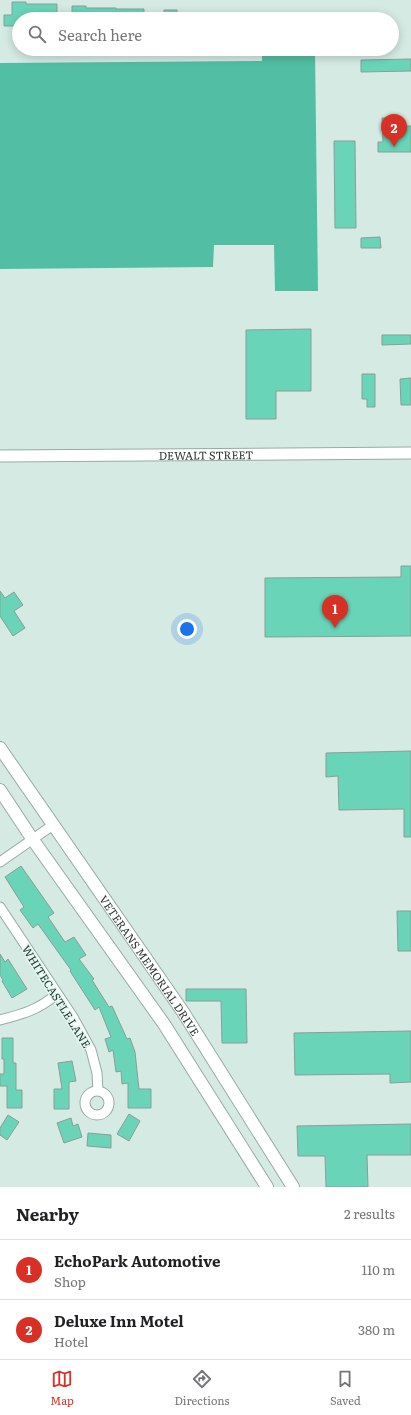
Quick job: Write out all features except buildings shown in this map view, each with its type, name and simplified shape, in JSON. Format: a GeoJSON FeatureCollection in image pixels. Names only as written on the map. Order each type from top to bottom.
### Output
{"type":"FeatureCollection","features":[{"type":"Feature","properties":{"kind":"main road","name":"VETERANS MEMORIAL DRIVE"},"geometry":{"type":"LineString","coordinates":[[0,748],[183,1012],[293,1187]]}},
{"type":"Feature","properties":{"kind":"main road","name":"VETERANS MEMORIAL DRIVE"},"geometry":{"type":"LineString","coordinates":[[0,790],[33,840],[164,1024],[267,1187]]}},
{"type":"Feature","properties":{"kind":"main road"},"geometry":{"type":"LineString","coordinates":[[164,1024],[183,1012]]}},
{"type":"Feature","properties":{"kind":"street","name":"DEWALT STREET"},"geometry":{"type":"LineString","coordinates":[[0,456],[411,453]]}},
{"type":"Feature","properties":{"kind":"street"},"geometry":{"type":"LineString","coordinates":[[0,862],[53,825]]}},
{"type":"Feature","properties":{"kind":"street","name":"WHITECASTLE LANE"},"geometry":{"type":"LineString","coordinates":[[0,907],[73,1018],[91,1050],[97,1073],[98,1091]]}},
{"type":"Feature","properties":{"kind":"street"},"geometry":{"type":"LineString","coordinates":[[0,1020],[26,1014],[46,1003],[57,994]]}},
{"type":"Feature","properties":{"kind":"green space"},"geometry":{"type":"Polygon","coordinates":[[[262,56],[315,56],[318,291],[275,291],[274,245],[214,245],[213,267],[0,269],[0,63],[262,61],[262,56]]]}},
{"type":"Feature","properties":{"kind":"place","name":"Deluxe Inn Motel"},"geometry":{"type":"Point","coordinates":[394,147]}},
{"type":"Feature","properties":{"kind":"place","name":"EchoPark Automotive"},"geometry":{"type":"Point","coordinates":[335,628]}}]}
